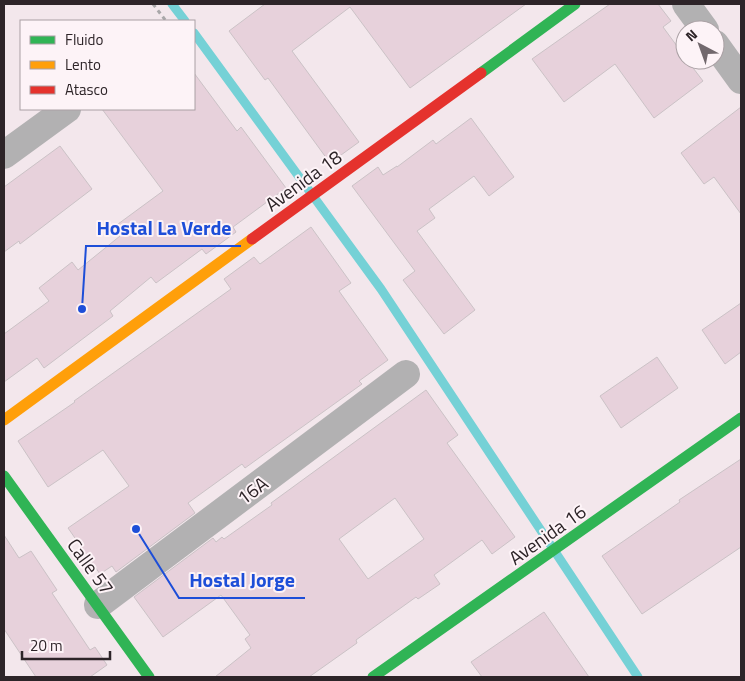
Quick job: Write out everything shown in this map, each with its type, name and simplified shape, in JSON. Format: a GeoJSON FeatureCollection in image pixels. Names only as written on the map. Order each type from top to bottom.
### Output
{"type":"FeatureCollection","features":[{"type":"Feature","properties":{"kind":"street","name":"Avenida 18"},"geometry":{"type":"LineString","coordinates":[[4,420],[575,4]]}},
{"type":"Feature","properties":{"kind":"street"},"geometry":{"type":"LineString","coordinates":[[686,4],[698,20]]}},
{"type":"Feature","properties":{"kind":"street"},"geometry":{"type":"LineString","coordinates":[[725,58],[741,80]]}},
{"type":"Feature","properties":{"kind":"street"},"geometry":{"type":"LineString","coordinates":[[4,155],[66,110]]}},
{"type":"Feature","properties":{"kind":"street","name":"16A"},"geometry":{"type":"LineString","coordinates":[[98,605],[406,374]]}},
{"type":"Feature","properties":{"kind":"street","name":"Avenida 16"},"geometry":{"type":"LineString","coordinates":[[373,677],[741,418]]}},
{"type":"Feature","properties":{"kind":"street","name":"Calle 57"},"geometry":{"type":"LineString","coordinates":[[4,476],[149,677]]}},
{"type":"Feature","properties":{"kind":"path"},"geometry":{"type":"LineString","coordinates":[[153,4],[165,20]]}},
{"type":"Feature","properties":{"kind":"building"},"geometry":{"type":"Polygon","coordinates":[[[265,4],[526,4],[410,88],[350,7],[292,51],[359,142],[330,163],[268,78],[265,80],[229,31],[265,4]]]}},
{"type":"Feature","properties":{"kind":"building"},"geometry":{"type":"Polygon","coordinates":[[[610,4],[658,4],[671,21],[663,27],[675,43],[675,70],[695,70],[703,81],[654,118],[615,64],[564,102],[532,59],[610,4]]]}},
{"type":"Feature","properties":{"kind":"building"},"geometry":{"type":"Polygon","coordinates":[[[195,74],[237,131],[241,127],[286,188],[233,227],[236,232],[206,254],[202,249],[156,283],[151,277],[110,311],[113,316],[44,368],[37,358],[4,382],[4,334],[49,301],[39,288],[72,262],[78,270],[120,236],[114,227],[163,191],[103,110],[195,110],[195,74]]]}},
{"type":"Feature","properties":{"kind":"building"},"geometry":{"type":"Polygon","coordinates":[[[741,107],[741,214],[714,177],[704,184],[681,153],[741,107]]]}},
{"type":"Feature","properties":{"kind":"building"},"geometry":{"type":"Polygon","coordinates":[[[471,118],[514,177],[489,196],[474,176],[429,209],[435,218],[417,231],[475,310],[444,334],[403,280],[415,271],[352,186],[378,167],[383,175],[397,167],[433,140],[436,144],[471,118]]]}},
{"type":"Feature","properties":{"kind":"building"},"geometry":{"type":"Polygon","coordinates":[[[60,146],[92,189],[20,244],[19,241],[4,252],[4,187],[60,146]]]}},
{"type":"Feature","properties":{"kind":"building"},"geometry":{"type":"Polygon","coordinates":[[[311,227],[351,283],[339,291],[388,360],[359,381],[362,384],[245,468],[242,464],[188,503],[195,513],[116,572],[112,566],[100,574],[68,528],[129,486],[103,450],[48,487],[18,441],[231,289],[224,279],[254,257],[260,264],[311,227]]]}},
{"type":"Feature","properties":{"kind":"building"},"geometry":{"type":"Polygon","coordinates":[[[741,303],[741,352],[725,364],[702,330],[741,303]]]}},
{"type":"Feature","properties":{"kind":"building"},"geometry":{"type":"Polygon","coordinates":[[[657,357],[678,388],[621,428],[600,396],[657,357]]]}},
{"type":"Feature","properties":{"kind":"building"},"geometry":{"type":"Polygon","coordinates":[[[426,390],[458,435],[447,443],[515,537],[492,554],[482,540],[434,575],[440,584],[418,599],[416,597],[356,640],[357,643],[309,677],[215,677],[251,648],[245,639],[250,635],[221,595],[163,637],[134,597],[213,538],[216,542],[222,537],[224,539],[272,505],[271,503],[426,390]],[[395,498],[339,539],[368,579],[424,539],[395,498]]]}},
{"type":"Feature","properties":{"kind":"building"},"geometry":{"type":"Polygon","coordinates":[[[741,459],[741,547],[642,614],[602,556],[680,502],[679,500],[741,459]]]}},
{"type":"Feature","properties":{"kind":"building"},"geometry":{"type":"Polygon","coordinates":[[[4,535],[19,558],[31,551],[57,590],[52,593],[90,650],[95,647],[107,665],[90,677],[36,677],[4,629],[4,535]]]}},
{"type":"Feature","properties":{"kind":"building"},"geometry":{"type":"Polygon","coordinates":[[[544,612],[589,677],[482,677],[471,662],[544,612]]]}},
{"type":"Feature","properties":{"kind":"waterway"},"geometry":{"type":"LineString","coordinates":[[172,4],[184,20]]}},
{"type":"Feature","properties":{"kind":"waterway"},"geometry":{"type":"LineString","coordinates":[[195,34],[381,289],[638,677]]}},
{"type":"Feature","properties":{"kind":"traffic: fast"},"geometry":{"type":"LineString","coordinates":[[481,73],[575,4]]}},
{"type":"Feature","properties":{"kind":"traffic: fast"},"geometry":{"type":"LineString","coordinates":[[373,677],[741,418]]}},
{"type":"Feature","properties":{"kind":"traffic: fast"},"geometry":{"type":"LineString","coordinates":[[4,476],[149,677]]}},
{"type":"Feature","properties":{"kind":"traffic: slow"},"geometry":{"type":"LineString","coordinates":[[4,420],[252,239]]}},
{"type":"Feature","properties":{"kind":"traffic: jam"},"geometry":{"type":"LineString","coordinates":[[252,239],[481,73]]}},
{"type":"Feature","properties":{"kind":"place","name":"Hostal La Verde"},"geometry":{"type":"Point","coordinates":[82,309]}},
{"type":"Feature","properties":{"kind":"place","name":"Hostal Jorge"},"geometry":{"type":"Point","coordinates":[136,529]}}]}
